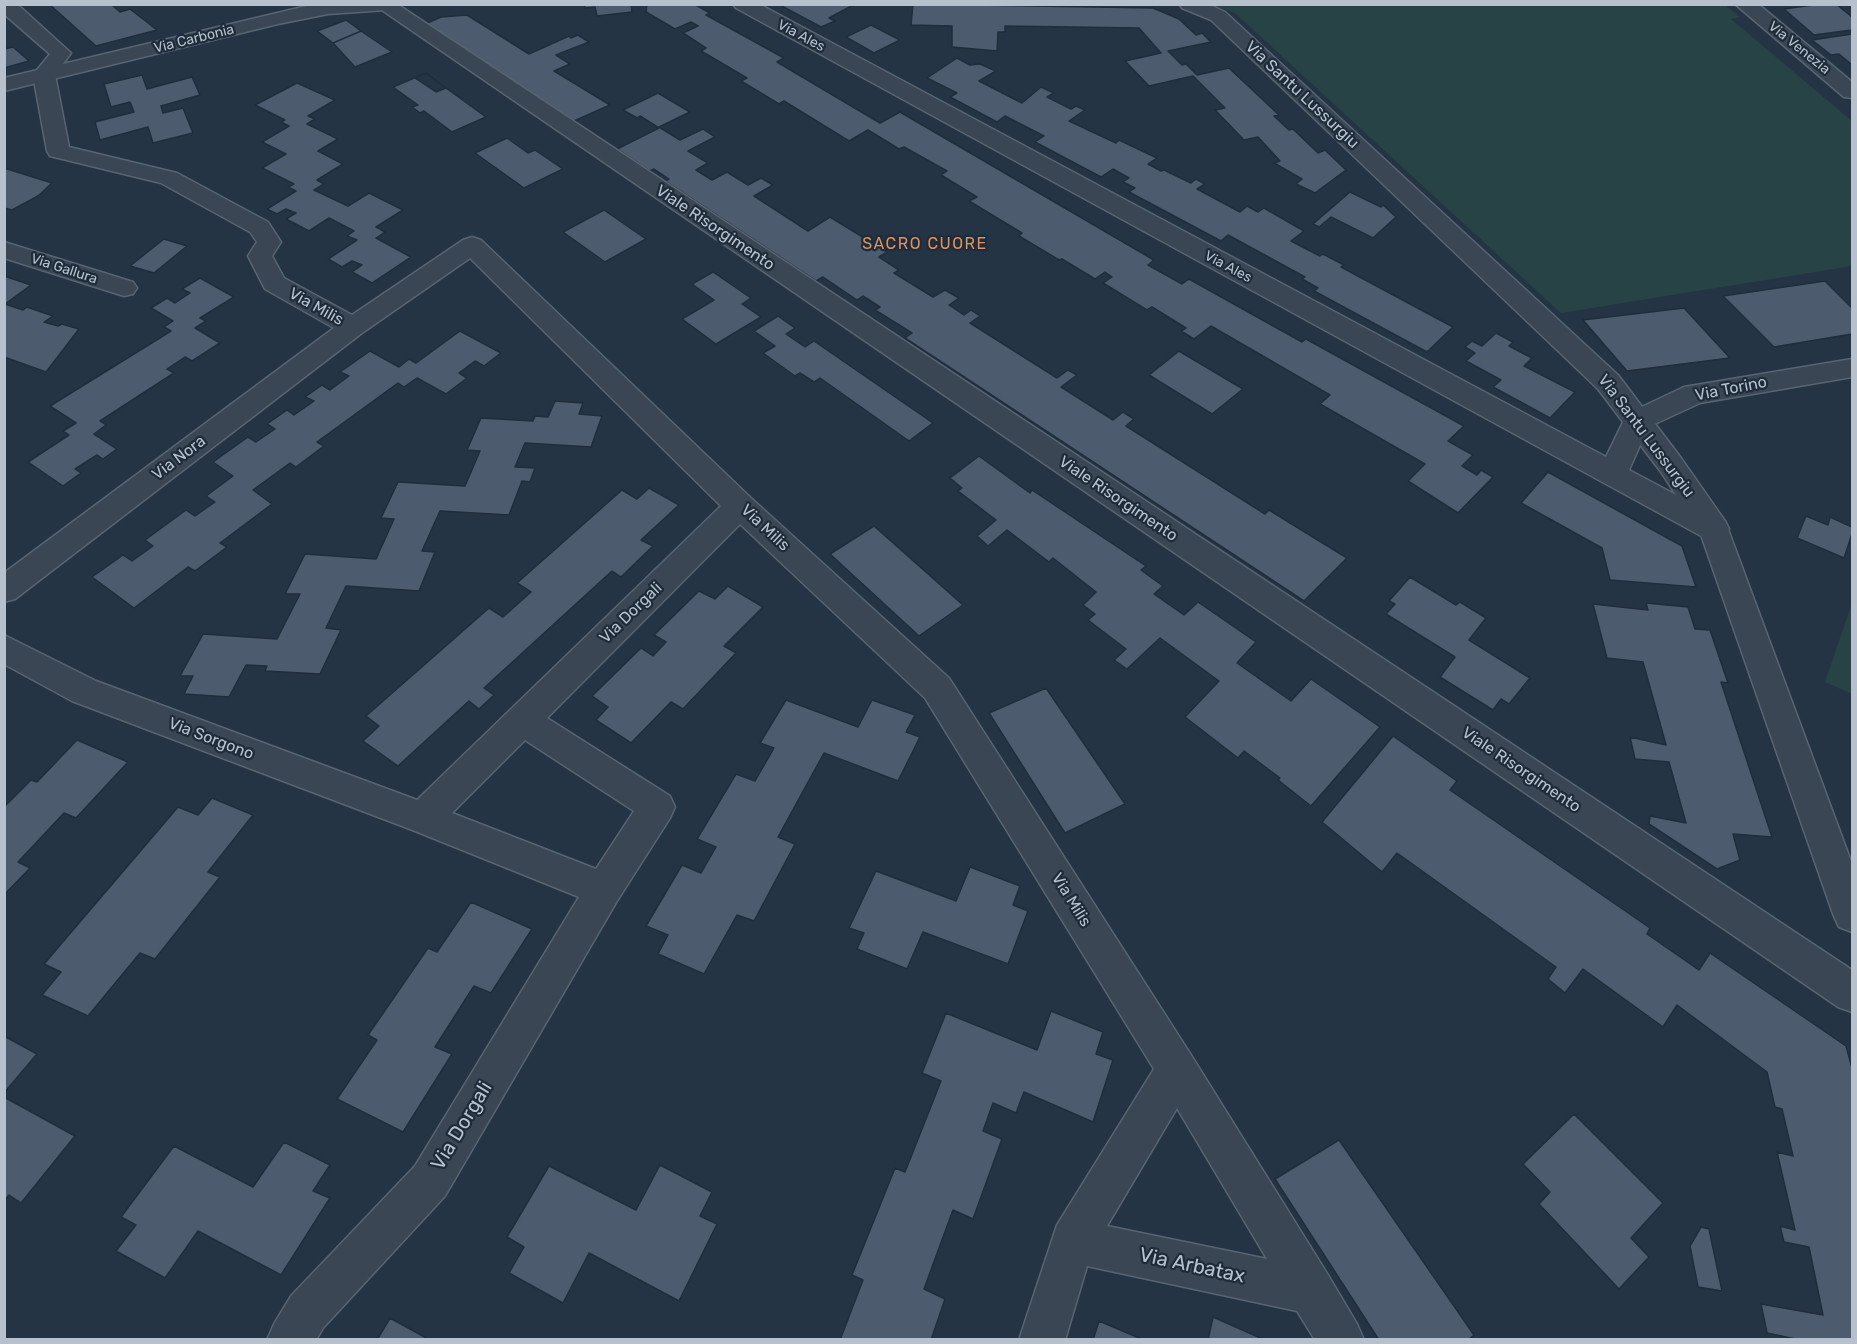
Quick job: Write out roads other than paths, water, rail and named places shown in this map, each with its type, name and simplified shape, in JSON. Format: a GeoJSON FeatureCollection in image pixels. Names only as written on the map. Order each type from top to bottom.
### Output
{"type":"FeatureCollection","features":[{"type":"Feature","properties":{"kind":"street"},"geometry":{"type":"LineString","coordinates":[[4,4],[61,53],[44,75]]}},
{"type":"Feature","properties":{"kind":"street","name":"Via Ales"},"geometry":{"type":"LineString","coordinates":[[743,4],[1714,529]]}},
{"type":"Feature","properties":{"kind":"street","name":"Via Santu Lussurgiu"},"geometry":{"type":"LineString","coordinates":[[1189,4],[1218,16],[1608,382],[1671,465],[1714,529],[1852,914]]}},
{"type":"Feature","properties":{"kind":"street","name":"Via Venezia"},"geometry":{"type":"LineString","coordinates":[[1745,4],[1852,92]]}},
{"type":"Feature","properties":{"kind":"street","name":"Via Carbonia"},"geometry":{"type":"LineString","coordinates":[[4,85],[328,8],[384,5]]}},
{"type":"Feature","properties":{"kind":"street","name":"Viale Risorgimento"},"geometry":{"type":"LineString","coordinates":[[384,5],[1852,993]]}},
{"type":"Feature","properties":{"kind":"street","name":"Via Milis"},"geometry":{"type":"LineString","coordinates":[[44,75],[58,151],[169,178],[259,228],[269,242],[260,256],[274,283],[353,327],[472,245],[740,506],[937,688],[1177,1069],[1341,1340]]}},
{"type":"Feature","properties":{"kind":"street","name":"Via Gallura"},"geometry":{"type":"LineString","coordinates":[[4,250],[124,288]]}},
{"type":"Feature","properties":{"kind":"street","name":"Via Nora"},"geometry":{"type":"LineString","coordinates":[[4,590],[353,327]]}},
{"type":"Feature","properties":{"kind":"street","name":"Via Torino"},"geometry":{"type":"LineString","coordinates":[[1636,421],[1694,394],[1852,368]]}},
{"type":"Feature","properties":{"kind":"street"},"geometry":{"type":"LineString","coordinates":[[1612,474],[1636,421]]}},
{"type":"Feature","properties":{"kind":"street","name":"Via Dorgali"},"geometry":{"type":"LineString","coordinates":[[423,819],[740,506]]}},
{"type":"Feature","properties":{"kind":"street","name":"Via Sorgono"},"geometry":{"type":"LineString","coordinates":[[4,648],[84,691],[423,819]]}},
{"type":"Feature","properties":{"kind":"street","name":"Via Dorgali"},"geometry":{"type":"LineString","coordinates":[[290,1340],[307,1312],[430,1181],[604,888],[657,807],[522,720]]}},
{"type":"Feature","properties":{"kind":"street"},"geometry":{"type":"LineString","coordinates":[[423,819],[604,888]]}},
{"type":"Feature","properties":{"kind":"street"},"geometry":{"type":"LineString","coordinates":[[1041,1340],[1073,1241],[1177,1069]]}},
{"type":"Feature","properties":{"kind":"street","name":"Via Arbatax"},"geometry":{"type":"LineString","coordinates":[[1073,1241],[1312,1291]]}},
{"type":"Feature","properties":{"kind":"district","name":"SACRO CUORE"},"geometry":{"type":"Point","coordinates":[925,244]}}]}
